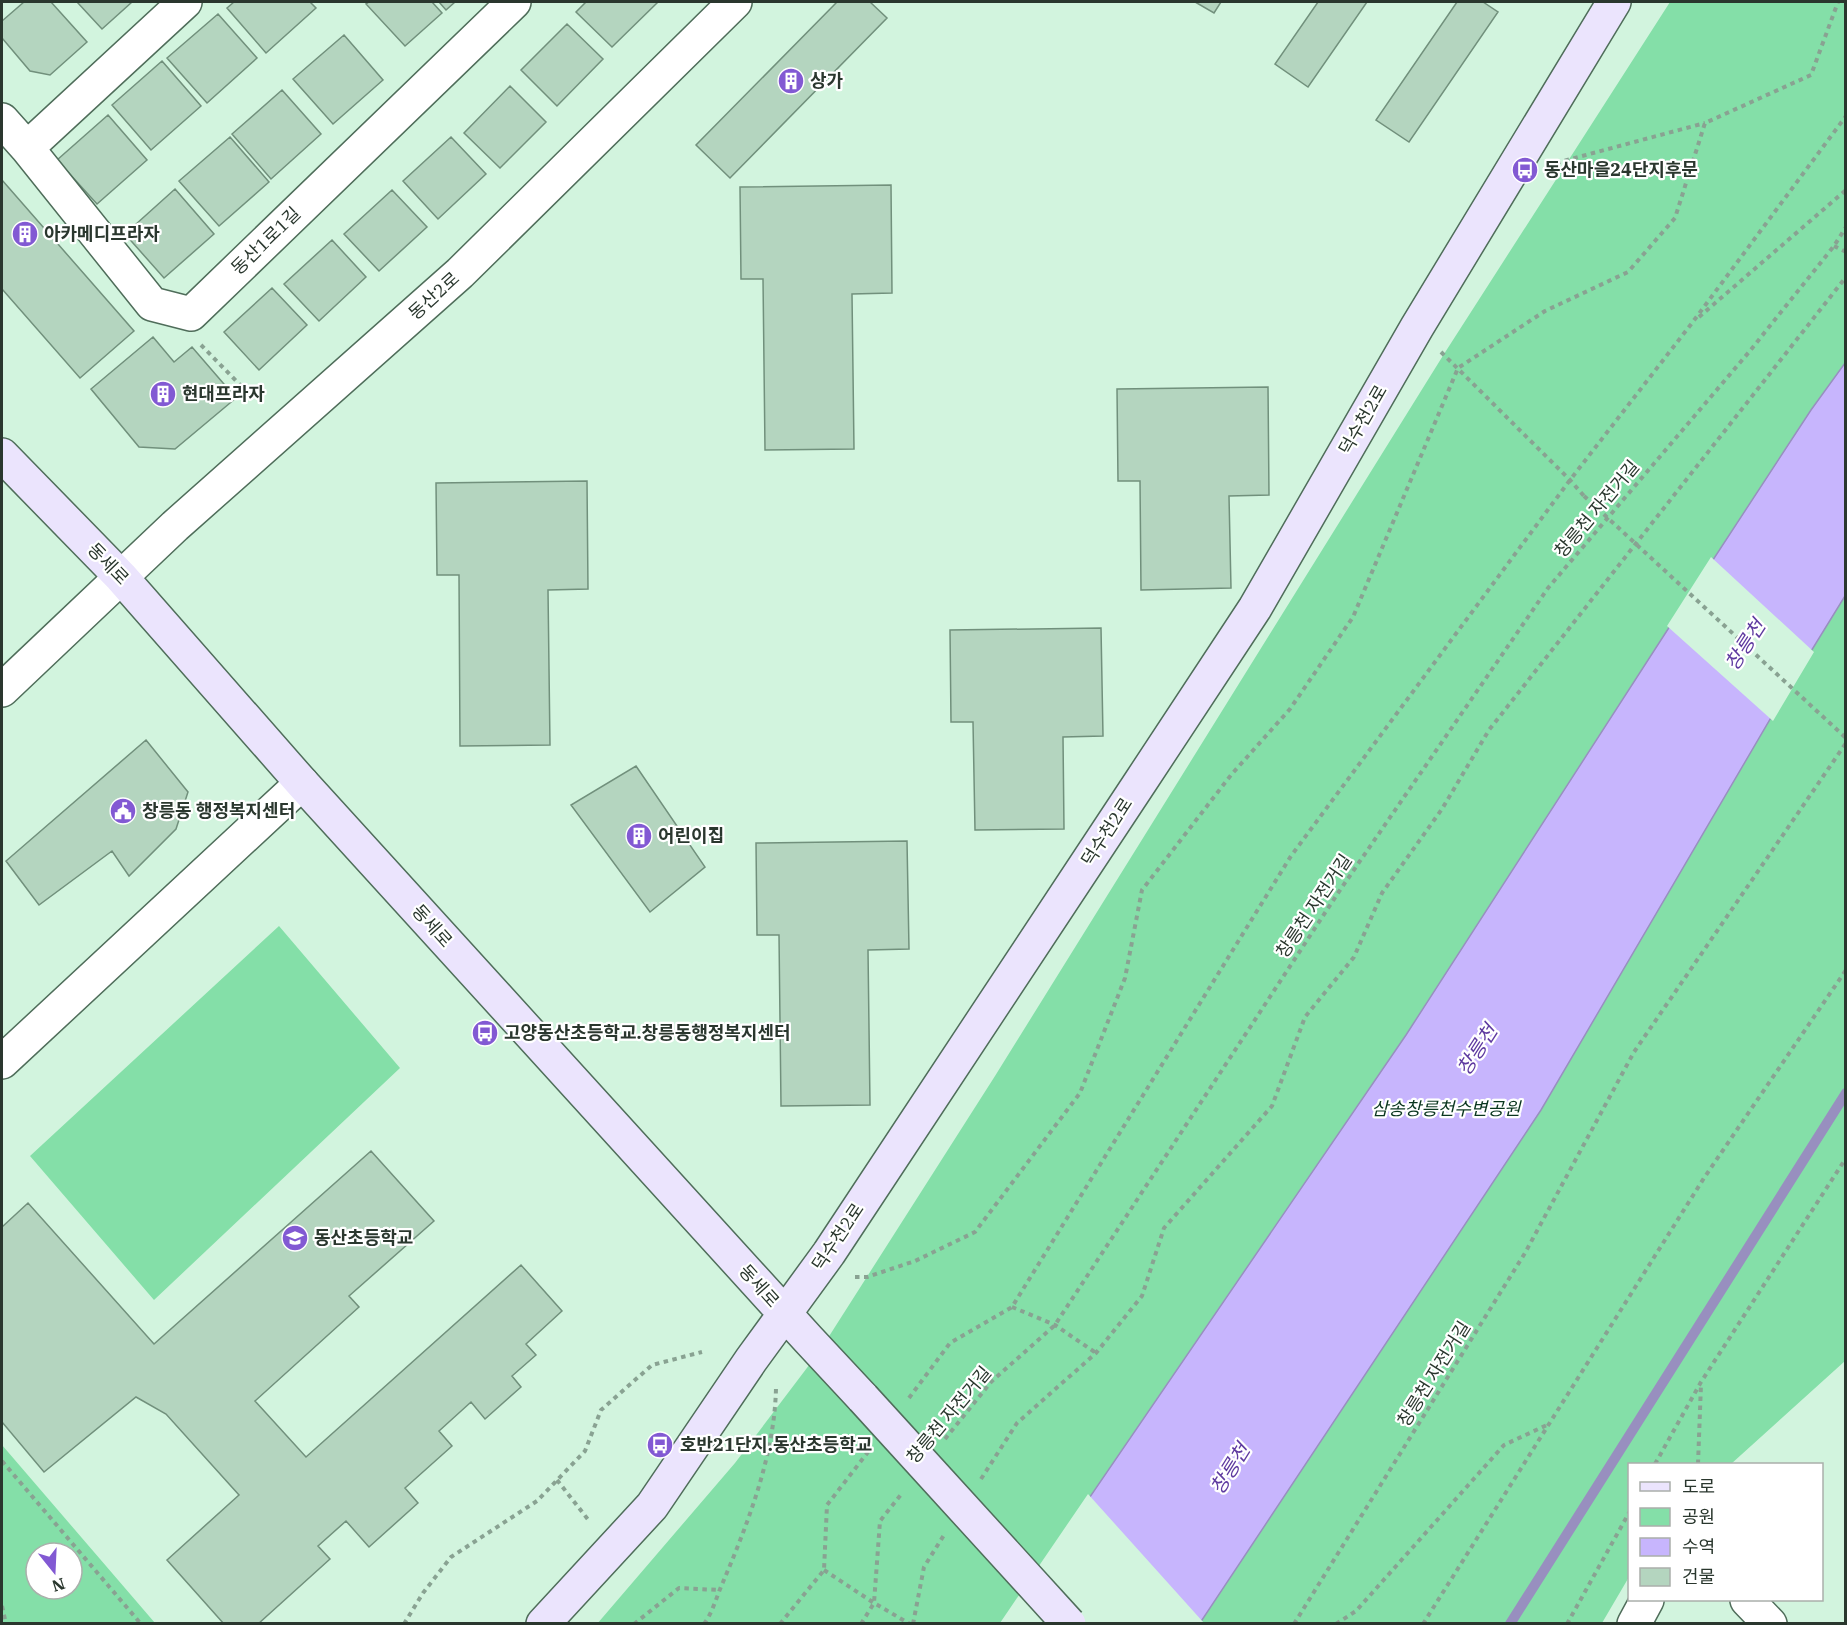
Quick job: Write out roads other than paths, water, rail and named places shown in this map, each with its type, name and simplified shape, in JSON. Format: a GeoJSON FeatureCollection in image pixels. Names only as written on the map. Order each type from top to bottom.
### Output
{"type":"FeatureCollection","features":[{"type":"Feature","properties":{"kind":"street"},"geometry":{"type":"LineString","coordinates":[[2,120],[27,148],[185,2]]}},
{"type":"Feature","properties":{"kind":"street","name":"동산1로1길"},"geometry":{"type":"LineString","coordinates":[[27,148],[152,304],[190,314],[514,2]]}},
{"type":"Feature","properties":{"kind":"street","name":"동산2로"},"geometry":{"type":"LineString","coordinates":[[2,690],[121,577],[460,273],[735,2]]}},
{"type":"Feature","properties":{"kind":"street","name":"덕수천2로"},"geometry":{"type":"LineString","coordinates":[[543,1623],[652,1506],[835,1244],[1255,608],[1417,327],[1614,2]]}},
{"type":"Feature","properties":{"kind":"street","name":"동세로"},"geometry":{"type":"LineString","coordinates":[[2,455],[121,577],[302,783],[784,1314],[1069,1623]]}},
{"type":"Feature","properties":{"kind":"street"},"geometry":{"type":"LineString","coordinates":[[2,1062],[302,783]]}},
{"type":"Feature","properties":{"kind":"street"},"geometry":{"type":"LineString","coordinates":[[1634,1623],[1646,1601]]}},
{"type":"Feature","properties":{"kind":"street"},"geometry":{"type":"LineString","coordinates":[[1749,1601],[1770,1623]]}},
{"type":"Feature","properties":{"kind":"water","name":"창릉천"},"geometry":{"type":"Polygon","coordinates":[[[1845,363],[1845,596],[1789,687],[1541,1110],[1200,1623],[1003,1624],[1406,1035],[1690,595],[1811,410],[1845,363]]]}},
{"type":"Feature","properties":{"kind":"waterway"},"geometry":{"type":"LineString","coordinates":[[1510,1624],[1846,1093]]}},
{"type":"Feature","properties":{"kind":"place","name":"상가"},"geometry":{"type":"Point","coordinates":[791,81]}},
{"type":"Feature","properties":{"kind":"place","name":"동산마을24단지후문"},"geometry":{"type":"Point","coordinates":[1525,170]}},
{"type":"Feature","properties":{"kind":"place","name":"아카메디프라자"},"geometry":{"type":"Point","coordinates":[25,234]}},
{"type":"Feature","properties":{"kind":"place","name":"현대프라자"},"geometry":{"type":"Point","coordinates":[163,394]}},
{"type":"Feature","properties":{"kind":"place","name":"창릉동 행정복지센터"},"geometry":{"type":"Point","coordinates":[123,811]}},
{"type":"Feature","properties":{"kind":"place","name":"어린이집"},"geometry":{"type":"Point","coordinates":[639,836]}},
{"type":"Feature","properties":{"kind":"place","name":"고양동산초등학교.창릉동행정복지센터"},"geometry":{"type":"Point","coordinates":[485,1033]}},
{"type":"Feature","properties":{"kind":"place","name":"동산초등학교"},"geometry":{"type":"Point","coordinates":[295,1238]}},
{"type":"Feature","properties":{"kind":"place","name":"호반21단지.동산초등학교"},"geometry":{"type":"Point","coordinates":[660,1445]}},
{"type":"Feature","properties":{"kind":"park label","name":"삼송창릉천수변공원"},"geometry":{"type":"Point","coordinates":[1446,1109]}}]}
